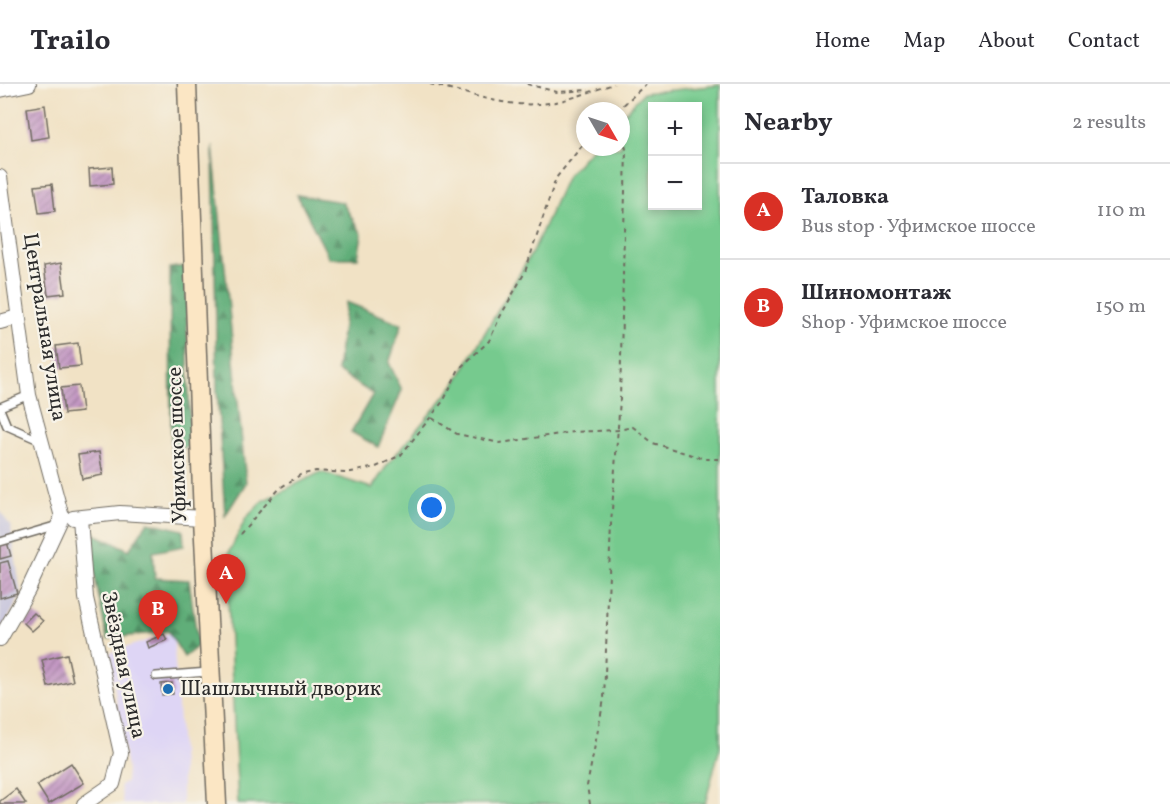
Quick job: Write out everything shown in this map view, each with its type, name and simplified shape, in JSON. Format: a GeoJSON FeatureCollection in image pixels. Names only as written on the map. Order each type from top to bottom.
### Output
{"type":"FeatureCollection","features":[{"type":"Feature","properties":{"kind":"main road","name":"Уфимское шоссе"},"geometry":{"type":"LineString","coordinates":[[187,84],[203,518],[217,804]]}},
{"type":"Feature","properties":{"kind":"street"},"geometry":{"type":"LineString","coordinates":[[0,90],[29,84]]}},
{"type":"Feature","properties":{"kind":"street","name":"Центральная улица"},"geometry":{"type":"LineString","coordinates":[[0,177],[29,395],[60,521]]}},
{"type":"Feature","properties":{"kind":"street"},"geometry":{"type":"LineString","coordinates":[[0,322],[18,316]]}},
{"type":"Feature","properties":{"kind":"street"},"geometry":{"type":"LineString","coordinates":[[0,639],[28,590],[60,521],[120,513],[203,518]]}},
{"type":"Feature","properties":{"kind":"street","name":"Звёздная улица"},"geometry":{"type":"LineString","coordinates":[[80,518],[86,598],[121,753],[113,784],[84,804]]}},
{"type":"Feature","properties":{"kind":"lane"},"geometry":{"type":"LineString","coordinates":[[29,395],[0,408],[7,426],[41,441]]}},
{"type":"Feature","properties":{"kind":"lane"},"geometry":{"type":"LineString","coordinates":[[0,542],[60,521]]}},
{"type":"Feature","properties":{"kind":"lane"},"geometry":{"type":"LineString","coordinates":[[156,676],[212,672]]}},
{"type":"Feature","properties":{"kind":"path"},"geometry":{"type":"LineString","coordinates":[[430,84],[484,99],[538,104],[563,100],[614,84]]}},
{"type":"Feature","properties":{"kind":"path"},"geometry":{"type":"LineString","coordinates":[[527,84],[557,92],[594,90]]}},
{"type":"Feature","properties":{"kind":"path"},"geometry":{"type":"LineString","coordinates":[[627,102],[646,84]]}},
{"type":"Feature","properties":{"kind":"path"},"geometry":{"type":"LineString","coordinates":[[240,534],[280,488],[300,475],[316,471],[346,473],[376,467],[401,456],[444,400],[459,369],[489,341],[525,272],[556,178],[576,153]]}},
{"type":"Feature","properties":{"kind":"path"},"geometry":{"type":"LineString","coordinates":[[590,804],[587,786],[604,699],[618,430],[625,253],[626,156]]}},
{"type":"Feature","properties":{"kind":"path"},"geometry":{"type":"LineString","coordinates":[[431,417],[458,434],[500,443],[573,432],[633,427],[653,443],[705,459],[720,459]]}},
{"type":"Feature","properties":{"kind":"shaded area"},"geometry":{"type":"Polygon","coordinates":[[[0,510],[11,527],[21,595],[0,633],[0,510]]]}},
{"type":"Feature","properties":{"kind":"shaded area"},"geometry":{"type":"Polygon","coordinates":[[[173,632],[182,766],[182,804],[123,804],[120,785],[126,782],[127,769],[109,653],[173,632]]]}},
{"type":"Feature","properties":{"kind":"green space"},"geometry":{"type":"Polygon","coordinates":[[[720,85],[720,747],[705,804],[238,804],[226,559],[246,518],[264,500],[321,472],[372,488],[388,464],[455,384],[534,249],[567,176],[585,156],[630,156],[630,107],[643,93],[720,85]]]}},
{"type":"Feature","properties":{"kind":"green space"},"geometry":{"type":"Polygon","coordinates":[[[213,146],[246,483],[225,516],[217,389],[213,146]]]}},
{"type":"Feature","properties":{"kind":"green space"},"geometry":{"type":"Polygon","coordinates":[[[297,195],[342,202],[362,234],[358,258],[329,258],[297,195]]]}},
{"type":"Feature","properties":{"kind":"green space"},"geometry":{"type":"Polygon","coordinates":[[[186,266],[190,446],[171,452],[170,268],[186,266]]]}},
{"type":"Feature","properties":{"kind":"green space"},"geometry":{"type":"Polygon","coordinates":[[[346,302],[402,324],[389,363],[402,390],[378,447],[351,432],[373,394],[337,371],[346,302]]]}},
{"type":"Feature","properties":{"kind":"green space"},"geometry":{"type":"Polygon","coordinates":[[[148,522],[183,530],[184,546],[153,552],[155,578],[189,580],[198,646],[184,657],[168,631],[107,639],[86,530],[129,550],[148,522]]]}},
{"type":"Feature","properties":{"kind":"building"},"geometry":{"type":"Polygon","coordinates":[[[45,105],[49,137],[31,140],[27,108],[45,105]]]}},
{"type":"Feature","properties":{"kind":"building"},"geometry":{"type":"Polygon","coordinates":[[[112,167],[113,184],[90,186],[89,169],[112,167]]]}},
{"type":"Feature","properties":{"kind":"building"},"geometry":{"type":"Polygon","coordinates":[[[52,184],[55,211],[39,213],[35,186],[52,184]]]}},
{"type":"Feature","properties":{"kind":"building"},"geometry":{"type":"Polygon","coordinates":[[[61,263],[65,293],[48,295],[44,266],[61,263]]]}},
{"type":"Feature","properties":{"kind":"building"},"geometry":{"type":"Polygon","coordinates":[[[78,343],[81,366],[59,368],[56,346],[78,343]]]}},
{"type":"Feature","properties":{"kind":"building"},"geometry":{"type":"Polygon","coordinates":[[[79,386],[82,412],[64,414],[61,388],[79,386]]]}},
{"type":"Feature","properties":{"kind":"building"},"geometry":{"type":"Polygon","coordinates":[[[99,452],[103,475],[82,479],[78,455],[99,452]]]}},
{"type":"Feature","properties":{"kind":"building"},"geometry":{"type":"Polygon","coordinates":[[[7,542],[11,556],[0,559],[0,544],[7,542]]]}},
{"type":"Feature","properties":{"kind":"building"},"geometry":{"type":"Polygon","coordinates":[[[8,561],[17,593],[0,598],[0,563],[8,561]]]}},
{"type":"Feature","properties":{"kind":"building"},"geometry":{"type":"Polygon","coordinates":[[[34,613],[43,621],[32,631],[24,623],[34,613]]]}},
{"type":"Feature","properties":{"kind":"building"},"geometry":{"type":"Polygon","coordinates":[[[164,634],[167,640],[148,648],[146,642],[164,634]]]}},
{"type":"Feature","properties":{"kind":"building"},"geometry":{"type":"Polygon","coordinates":[[[67,654],[73,681],[48,687],[42,660],[67,654]]]}},
{"type":"Feature","properties":{"kind":"building"},"geometry":{"type":"Polygon","coordinates":[[[172,683],[173,694],[162,695],[161,684],[172,683]]]}},
{"type":"Feature","properties":{"kind":"building"},"geometry":{"type":"Polygon","coordinates":[[[71,763],[84,783],[49,804],[37,785],[71,763]]]}},
{"type":"Feature","properties":{"kind":"building"},"geometry":{"type":"Polygon","coordinates":[[[16,789],[26,804],[0,804],[0,801],[16,789]]]}},
{"type":"Feature","properties":{"kind":"place","name":"Таловка"},"geometry":{"type":"Point","coordinates":[226,604]}},
{"type":"Feature","properties":{"kind":"place","name":"Шиномонтаж"},"geometry":{"type":"Point","coordinates":[158,640]}},
{"type":"Feature","properties":{"kind":"place","name":"Шашлычный дворик"},"geometry":{"type":"Point","coordinates":[168,689]}}]}
